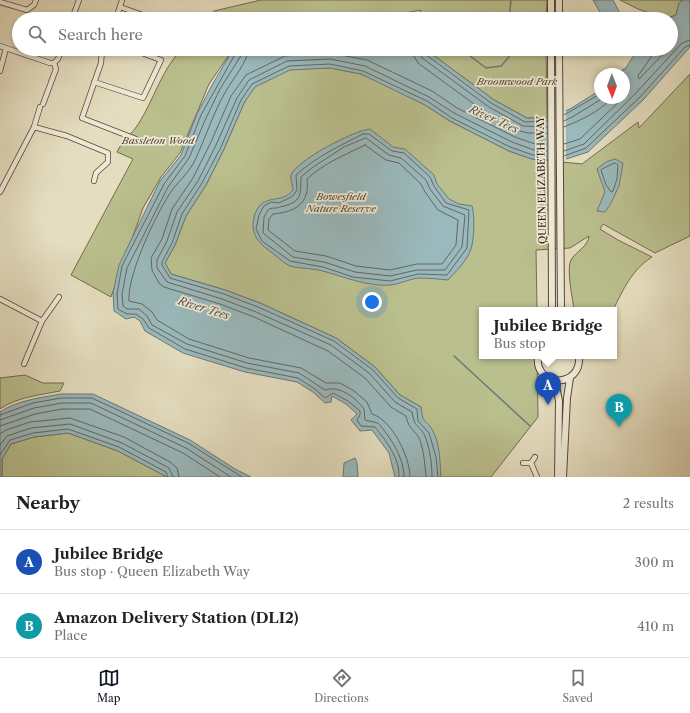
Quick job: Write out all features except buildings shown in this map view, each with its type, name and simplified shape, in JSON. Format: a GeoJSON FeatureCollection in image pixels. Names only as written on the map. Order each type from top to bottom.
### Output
{"type":"FeatureCollection","features":[{"type":"Feature","properties":{"kind":"street"},"geometry":{"type":"LineString","coordinates":[[0,2],[27,10],[34,5],[36,0]]}},
{"type":"Feature","properties":{"kind":"street"},"geometry":{"type":"LineString","coordinates":[[75,12],[79,0]]}},
{"type":"Feature","properties":{"kind":"street"},"geometry":{"type":"LineString","coordinates":[[118,12],[122,0]]}},
{"type":"Feature","properties":{"kind":"street"},"geometry":{"type":"LineString","coordinates":[[551,0],[551,12]]}},
{"type":"Feature","properties":{"kind":"street"},"geometry":{"type":"LineString","coordinates":[[559,12],[560,0]]}},
{"type":"Feature","properties":{"kind":"street"},"geometry":{"type":"LineString","coordinates":[[120,7],[134,12]]}},
{"type":"Feature","properties":{"kind":"street"},"geometry":{"type":"LineString","coordinates":[[0,46],[12,50]]}},
{"type":"Feature","properties":{"kind":"street"},"geometry":{"type":"LineString","coordinates":[[0,71],[6,48]]}},
{"type":"Feature","properties":{"kind":"street"},"geometry":{"type":"LineString","coordinates":[[29,56],[54,63]]}},
{"type":"Feature","properties":{"kind":"street"},"geometry":{"type":"LineString","coordinates":[[54,63],[59,56]]}},
{"type":"Feature","properties":{"kind":"street"},"geometry":{"type":"LineString","coordinates":[[102,56],[82,118],[136,139]]}},
{"type":"Feature","properties":{"kind":"street"},"geometry":{"type":"LineString","coordinates":[[94,82],[143,98],[161,60],[150,56]]}},
{"type":"Feature","properties":{"kind":"street","name":"QUEEN ELIZABETH WAY"},"geometry":{"type":"LineString","coordinates":[[551,56],[552,307]]}},
{"type":"Feature","properties":{"kind":"street","name":"QUEEN ELIZABETH WAY"},"geometry":{"type":"LineString","coordinates":[[559,56],[561,307]]}},
{"type":"Feature","properties":{"kind":"street"},"geometry":{"type":"LineString","coordinates":[[0,192],[34,127],[42,105],[43,96],[56,69],[54,63]]}},
{"type":"Feature","properties":{"kind":"street"},"geometry":{"type":"LineString","coordinates":[[34,127],[66,136],[108,153],[108,162],[96,173],[94,181]]}},
{"type":"Feature","properties":{"kind":"street"},"geometry":{"type":"LineString","coordinates":[[90,170],[96,173]]}},
{"type":"Feature","properties":{"kind":"street"},"geometry":{"type":"LineString","coordinates":[[24,364],[42,320],[59,297]]}},
{"type":"Feature","properties":{"kind":"street"},"geometry":{"type":"LineString","coordinates":[[0,300],[42,320]]}},
{"type":"Feature","properties":{"kind":"street"},"geometry":{"type":"LineString","coordinates":[[539,359],[541,370],[556,386],[559,401],[558,477]]}},
{"type":"Feature","properties":{"kind":"street"},"geometry":{"type":"LineString","coordinates":[[564,477],[567,398],[570,378],[578,368],[579,359]]}},
{"type":"Feature","properties":{"kind":"street"},"geometry":{"type":"LineString","coordinates":[[550,379],[558,381],[570,378]]}},
{"type":"Feature","properties":{"kind":"street"},"geometry":{"type":"LineString","coordinates":[[531,463],[535,457]]}},
{"type":"Feature","properties":{"kind":"street"},"geometry":{"type":"LineString","coordinates":[[523,463],[531,463]]}},
{"type":"Feature","properties":{"kind":"street"},"geometry":{"type":"LineString","coordinates":[[531,463],[537,477]]}},
{"type":"Feature","properties":{"kind":"green space"},"geometry":{"type":"Polygon","coordinates":[[[261,0],[547,0],[546,12],[420,12],[421,10],[411,12],[214,11],[261,0]]]}},
{"type":"Feature","properties":{"kind":"green space"},"geometry":{"type":"Polygon","coordinates":[[[620,0],[683,0],[679,3],[677,12],[646,12],[620,0]]]}},
{"type":"Feature","properties":{"kind":"green space","name":"Bassleton Wood"},"geometry":{"type":"Polygon","coordinates":[[[228,56],[209,84],[180,153],[161,177],[143,208],[111,297],[71,275],[133,159],[117,152],[139,123],[175,57],[228,56]]]}},
{"type":"Feature","properties":{"kind":"green space","name":"Broomwood Park"},"geometry":{"type":"Polygon","coordinates":[[[434,56],[546,56],[547,118],[527,118],[494,100],[434,56]]]}},
{"type":"Feature","properties":{"kind":"green space","name":"Bowesfield Nature Reserve"},"geometry":{"type":"Polygon","coordinates":[[[330,68],[361,74],[383,83],[425,105],[450,121],[509,151],[532,159],[582,164],[638,122],[639,128],[690,74],[690,236],[655,253],[603,224],[600,229],[652,257],[634,274],[624,288],[614,307],[574,307],[569,277],[570,264],[573,257],[584,246],[589,236],[570,248],[536,250],[537,307],[479,307],[479,359],[537,359],[538,417],[491,477],[441,477],[422,420],[421,407],[400,395],[375,367],[336,338],[260,303],[225,290],[171,274],[165,263],[175,245],[186,216],[206,185],[244,103],[254,87],[290,69],[330,68]]]}},
{"type":"Feature","properties":{"kind":"green space"},"geometry":{"type":"Polygon","coordinates":[[[25,375],[43,383],[64,383],[60,391],[21,399],[0,409],[0,378],[25,375]]]}},
{"type":"Feature","properties":{"kind":"green space"},"geometry":{"type":"Polygon","coordinates":[[[68,433],[118,451],[167,477],[2,477],[2,459],[11,444],[34,437],[68,433]]]}},
{"type":"Feature","properties":{"kind":"water"},"geometry":{"type":"Polygon","coordinates":[[[593,0],[613,0],[619,12],[600,12],[593,0]]]}},
{"type":"Feature","properties":{"kind":"water","name":"River Tees"},"geometry":{"type":"Polygon","coordinates":[[[683,0],[690,0],[690,47],[643,100],[588,152],[563,160],[532,159],[509,151],[450,121],[425,105],[361,74],[330,68],[290,70],[255,87],[244,103],[206,185],[186,216],[175,245],[165,263],[171,274],[225,290],[260,303],[336,338],[375,367],[400,395],[421,407],[424,420],[431,427],[437,442],[441,477],[395,477],[389,453],[372,430],[360,431],[351,420],[357,414],[346,404],[332,396],[331,402],[325,403],[313,392],[297,382],[245,372],[183,353],[145,331],[140,321],[134,317],[126,319],[114,311],[113,293],[119,265],[160,181],[181,155],[197,114],[229,56],[434,56],[494,100],[527,118],[547,118],[570,109],[594,94],[594,104],[630,104],[630,68],[626,68],[634,56],[678,56],[678,12],[677,12],[679,3],[683,0]]]}},
{"type":"Feature","properties":{"kind":"water"},"geometry":{"type":"Polygon","coordinates":[[[370,129],[393,147],[405,149],[434,175],[437,184],[449,199],[459,204],[472,206],[474,228],[471,249],[464,262],[448,280],[418,278],[398,284],[382,285],[365,283],[319,270],[298,268],[284,263],[260,243],[254,233],[253,221],[258,207],[268,201],[284,197],[293,190],[291,175],[296,169],[315,154],[327,147],[352,134],[370,129]]]}},
{"type":"Feature","properties":{"kind":"water"},"geometry":{"type":"Polygon","coordinates":[[[615,159],[623,163],[619,186],[605,212],[597,211],[605,192],[597,169],[606,162],[615,159]]]}},
{"type":"Feature","properties":{"kind":"water"},"geometry":{"type":"Polygon","coordinates":[[[61,394],[93,394],[190,440],[235,469],[251,477],[167,477],[118,451],[68,433],[34,437],[11,444],[2,459],[2,477],[0,477],[0,412],[22,402],[61,394]]]}},
{"type":"Feature","properties":{"kind":"water"},"geometry":{"type":"Polygon","coordinates":[[[355,458],[358,477],[343,477],[344,463],[355,458]]]}},
{"type":"Feature","properties":{"kind":"pier"},"geometry":{"type":"Polygon","coordinates":[[[566,108],[566,161],[548,162],[547,115],[566,108]]]}},
{"type":"Feature","properties":{"kind":"waterway"},"geometry":{"type":"LineString","coordinates":[[510,12],[511,0]]}},
{"type":"Feature","properties":{"kind":"waterway"},"geometry":{"type":"LineString","coordinates":[[470,56],[486,68],[501,66],[509,56]]}},
{"type":"Feature","properties":{"kind":"waterway"},"geometry":{"type":"LineString","coordinates":[[454,356],[530,426]]}},
{"type":"Feature","properties":{"kind":"place","name":"Jubilee Bridge"},"geometry":{"type":"Point","coordinates":[548,405]}},
{"type":"Feature","properties":{"kind":"place","name":"Amazon Delivery Station (DLI2)"},"geometry":{"type":"Point","coordinates":[619,427]}}]}
